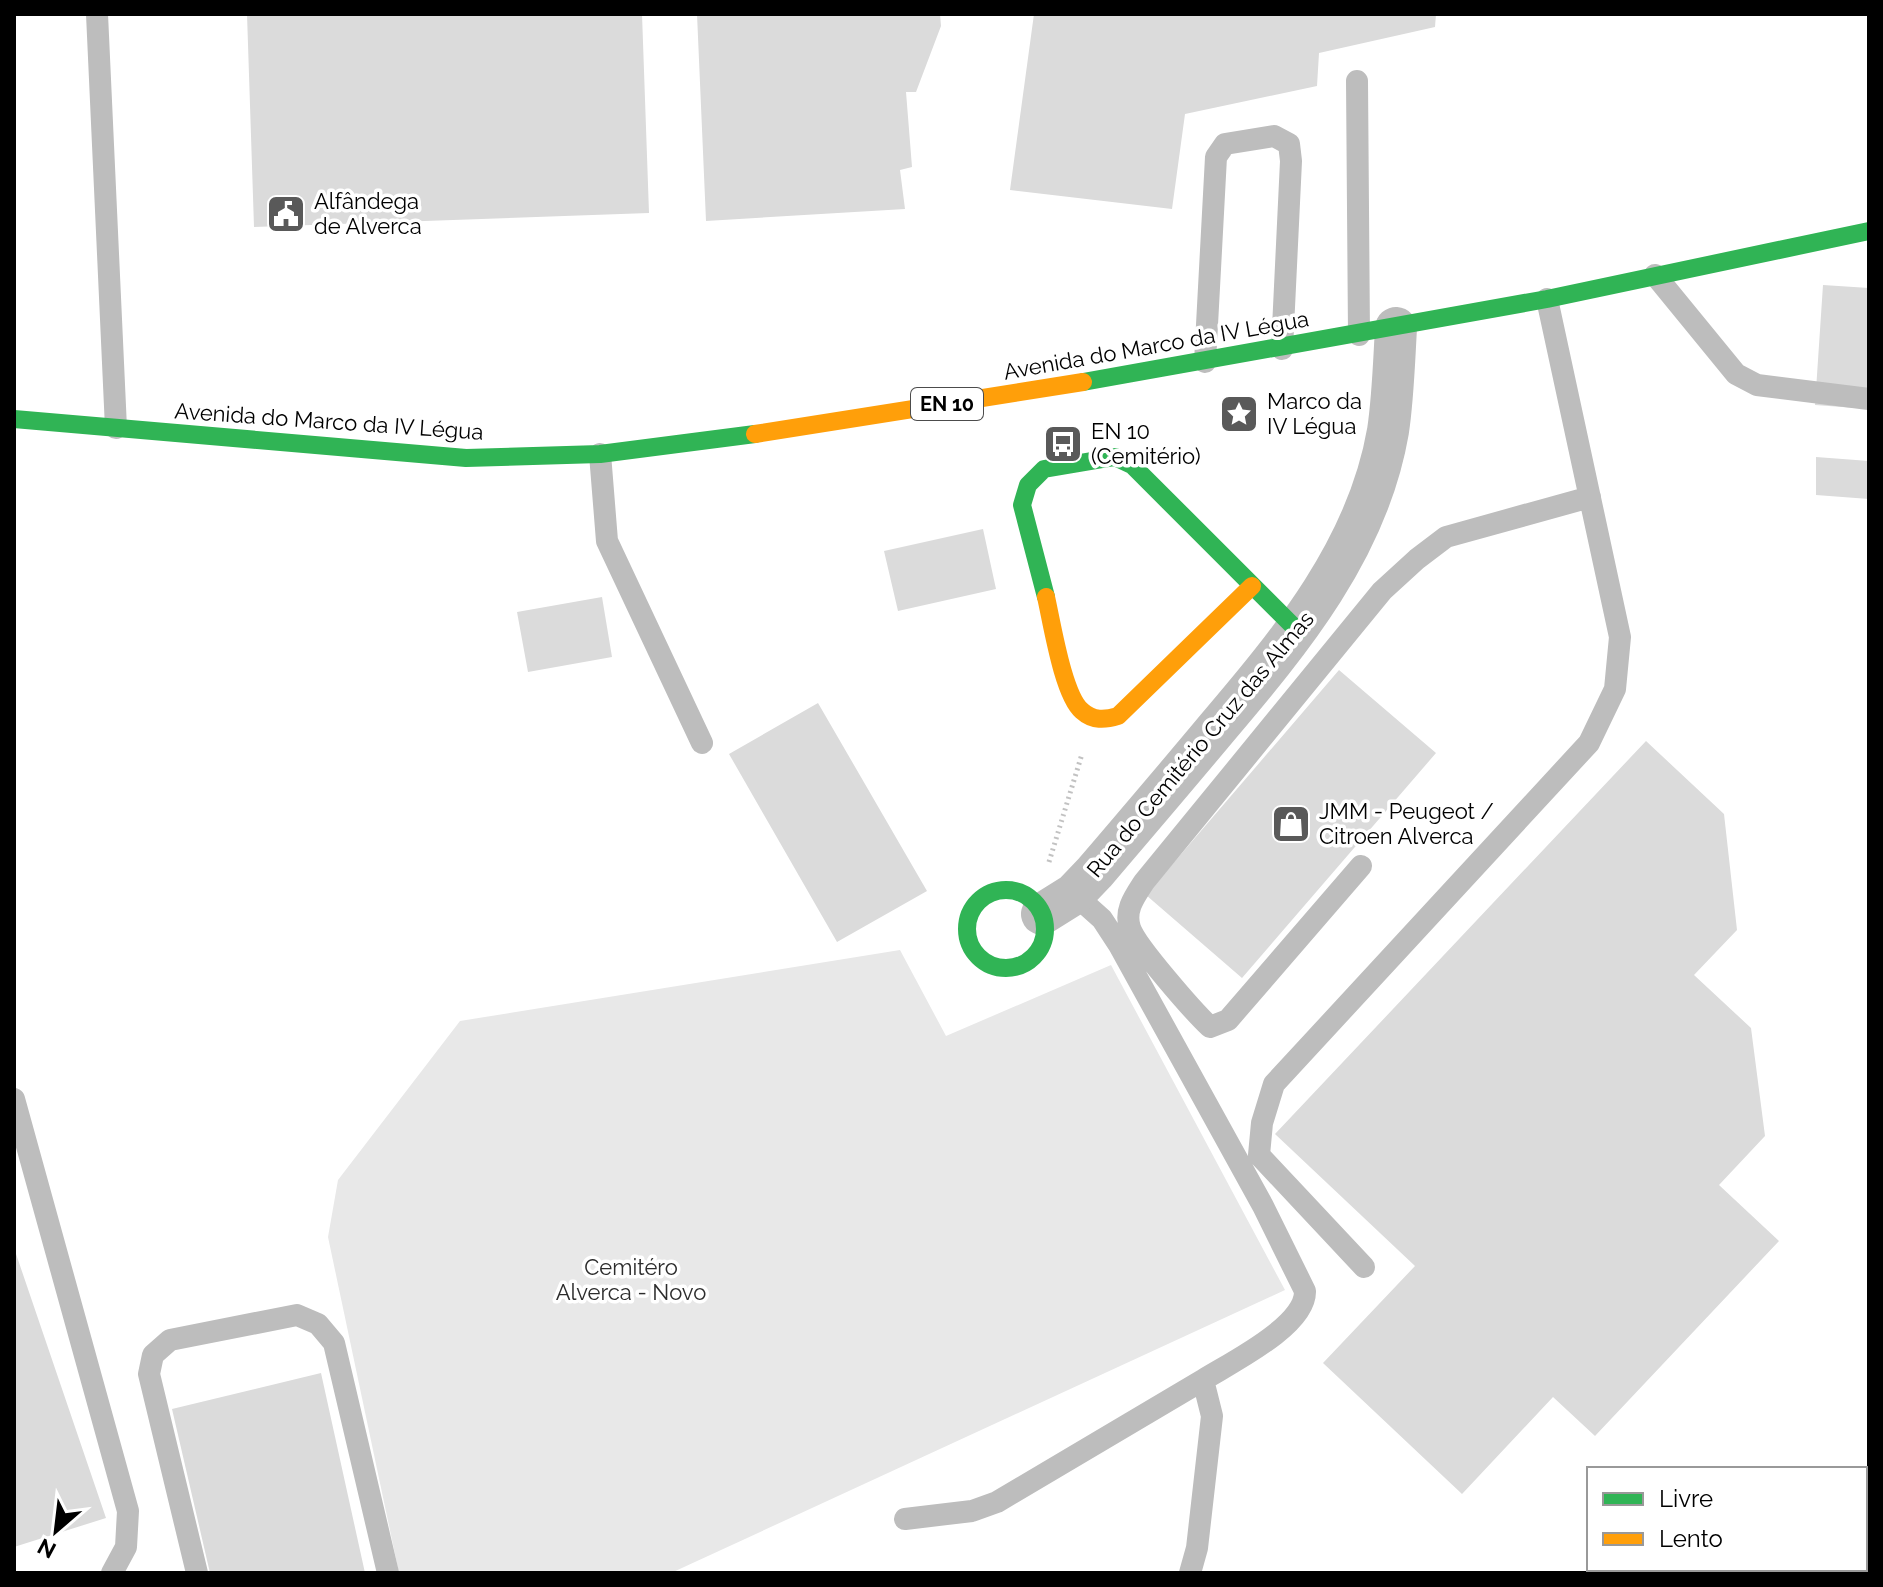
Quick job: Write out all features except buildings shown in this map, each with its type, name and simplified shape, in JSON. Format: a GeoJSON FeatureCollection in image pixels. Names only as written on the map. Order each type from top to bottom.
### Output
{"type":"FeatureCollection","features":[{"type":"Feature","properties":{"kind":"main road","name":"Avenida do Marco da IV Légua"},"geometry":{"type":"LineString","coordinates":[[14,419],[466,458],[600,454],[804,428],[1282,349],[1547,299],[1869,231]]}},
{"type":"Feature","properties":{"kind":"main road"},"geometry":{"type":"LineString","coordinates":[[1252,586],[1118,716],[1106,720],[1094,719],[1077,709],[1072,699],[1022,505],[1033,477],[1044,469],[1106,458],[1124,460],[1298,631]]}},
{"type":"Feature","properties":{"kind":"main road"},"geometry":{"type":"LineString","coordinates":[[1001,890],[1058,904],[1039,952],[1017,967],[991,965],[971,947],[968,923],[979,901],[989,894],[1001,890]]}},
{"type":"Feature","properties":{"kind":"street","name":"Rua do Cemitério Cruz das Almas"},"geometry":{"type":"LineString","coordinates":[[1058,904],[1298,631],[1342,558],[1379,466],[1388,431],[1378,331]]}},
{"type":"Feature","properties":{"kind":"lane"},"geometry":{"type":"LineString","coordinates":[[97,14],[116,428]]}},
{"type":"Feature","properties":{"kind":"lane"},"geometry":{"type":"LineString","coordinates":[[1357,81],[1378,331]]}},
{"type":"Feature","properties":{"kind":"lane"},"geometry":{"type":"LineString","coordinates":[[1205,362],[1216,157],[1225,144],[1274,136],[1289,144],[1291,161],[1282,349]]}},
{"type":"Feature","properties":{"kind":"lane"},"geometry":{"type":"LineString","coordinates":[[1655,275],[1736,374],[1757,385],[1869,399]]}},
{"type":"Feature","properties":{"kind":"lane"},"geometry":{"type":"LineString","coordinates":[[1364,1267],[1259,1155],[1262,1123],[1274,1084],[1589,743],[1615,689],[1620,637],[1547,299]]}},
{"type":"Feature","properties":{"kind":"lane"},"geometry":{"type":"LineString","coordinates":[[600,454],[607,541],[702,743]]}},
{"type":"Feature","properties":{"kind":"lane"},"geometry":{"type":"LineString","coordinates":[[1361,866],[1228,1020],[1210,1027],[1192,1010],[1130,929],[1129,907],[1144,882],[1382,591],[1446,537],[1590,497]]}},
{"type":"Feature","properties":{"kind":"lane"},"geometry":{"type":"LineString","coordinates":[[905,1519],[972,1511],[997,1502],[1203,1380],[1285,1326],[1301,1309],[1305,1291],[1263,1206],[1119,945],[1102,919],[1058,904]]}},
{"type":"Feature","properties":{"kind":"lane"},"geometry":{"type":"LineString","coordinates":[[14,1099],[128,1511],[126,1547],[112,1573]]}},
{"type":"Feature","properties":{"kind":"lane"},"geometry":{"type":"LineString","coordinates":[[197,1573],[149,1374],[153,1355],[170,1340],[297,1315],[318,1324],[334,1343],[388,1573]]}},
{"type":"Feature","properties":{"kind":"lane"},"geometry":{"type":"LineString","coordinates":[[1190,1573],[1197,1548],[1212,1416],[1203,1380]]}},
{"type":"Feature","properties":{"kind":"path"},"geometry":{"type":"LineString","coordinates":[[1058,904],[1048,861],[1094,719]]}},
{"type":"Feature","properties":{"kind":"green space","name":"Cemitéro Alverca - Novo"},"geometry":{"type":"Polygon","coordinates":[[[900,950],[946,1036],[1111,965],[1285,1290],[671,1573],[399,1573],[328,1237],[338,1180],[460,1021],[900,950]]]}},
{"type":"Feature","properties":{"kind":"traffic: fast"},"geometry":{"type":"LineString","coordinates":[[1083,382],[1547,299],[1869,231]]}},
{"type":"Feature","properties":{"kind":"traffic: fast"},"geometry":{"type":"LineString","coordinates":[[14,419],[466,458],[600,454],[755,434]]}},
{"type":"Feature","properties":{"kind":"traffic: fast"},"geometry":{"type":"LineString","coordinates":[[1046,597],[1022,505],[1028,485],[1044,469],[1115,457],[1132,465],[1298,631]]}},
{"type":"Feature","properties":{"kind":"traffic: fast"},"geometry":{"type":"LineString","coordinates":[[1006,890],[1021,893],[1034,901],[1042,914],[1045,929],[1042,944],[1034,957],[1021,965],[1006,968],[991,965],[978,957],[970,944],[967,929],[970,914],[978,901],[991,893],[1006,890]]}},
{"type":"Feature","properties":{"kind":"traffic: slow"},"geometry":{"type":"LineString","coordinates":[[755,434],[1083,382]]}},
{"type":"Feature","properties":{"kind":"traffic: slow"},"geometry":{"type":"LineString","coordinates":[[1046,597],[1059,658],[1075,703],[1090,717],[1104,719],[1118,716],[1252,586]]}},
{"type":"Feature","properties":{"kind":"place","name":"Alfândega de Alverca"},"geometry":{"type":"Point","coordinates":[286,214]}},
{"type":"Feature","properties":{"kind":"place","name":"Marco da IV Légua"},"geometry":{"type":"Point","coordinates":[1239,414]}},
{"type":"Feature","properties":{"kind":"place","name":"EN 10 (Cemitério)"},"geometry":{"type":"Point","coordinates":[1063,444]}},
{"type":"Feature","properties":{"kind":"place","name":"JMM - Peugeot / Citroen Alverca"},"geometry":{"type":"Point","coordinates":[1291,824]}}]}
